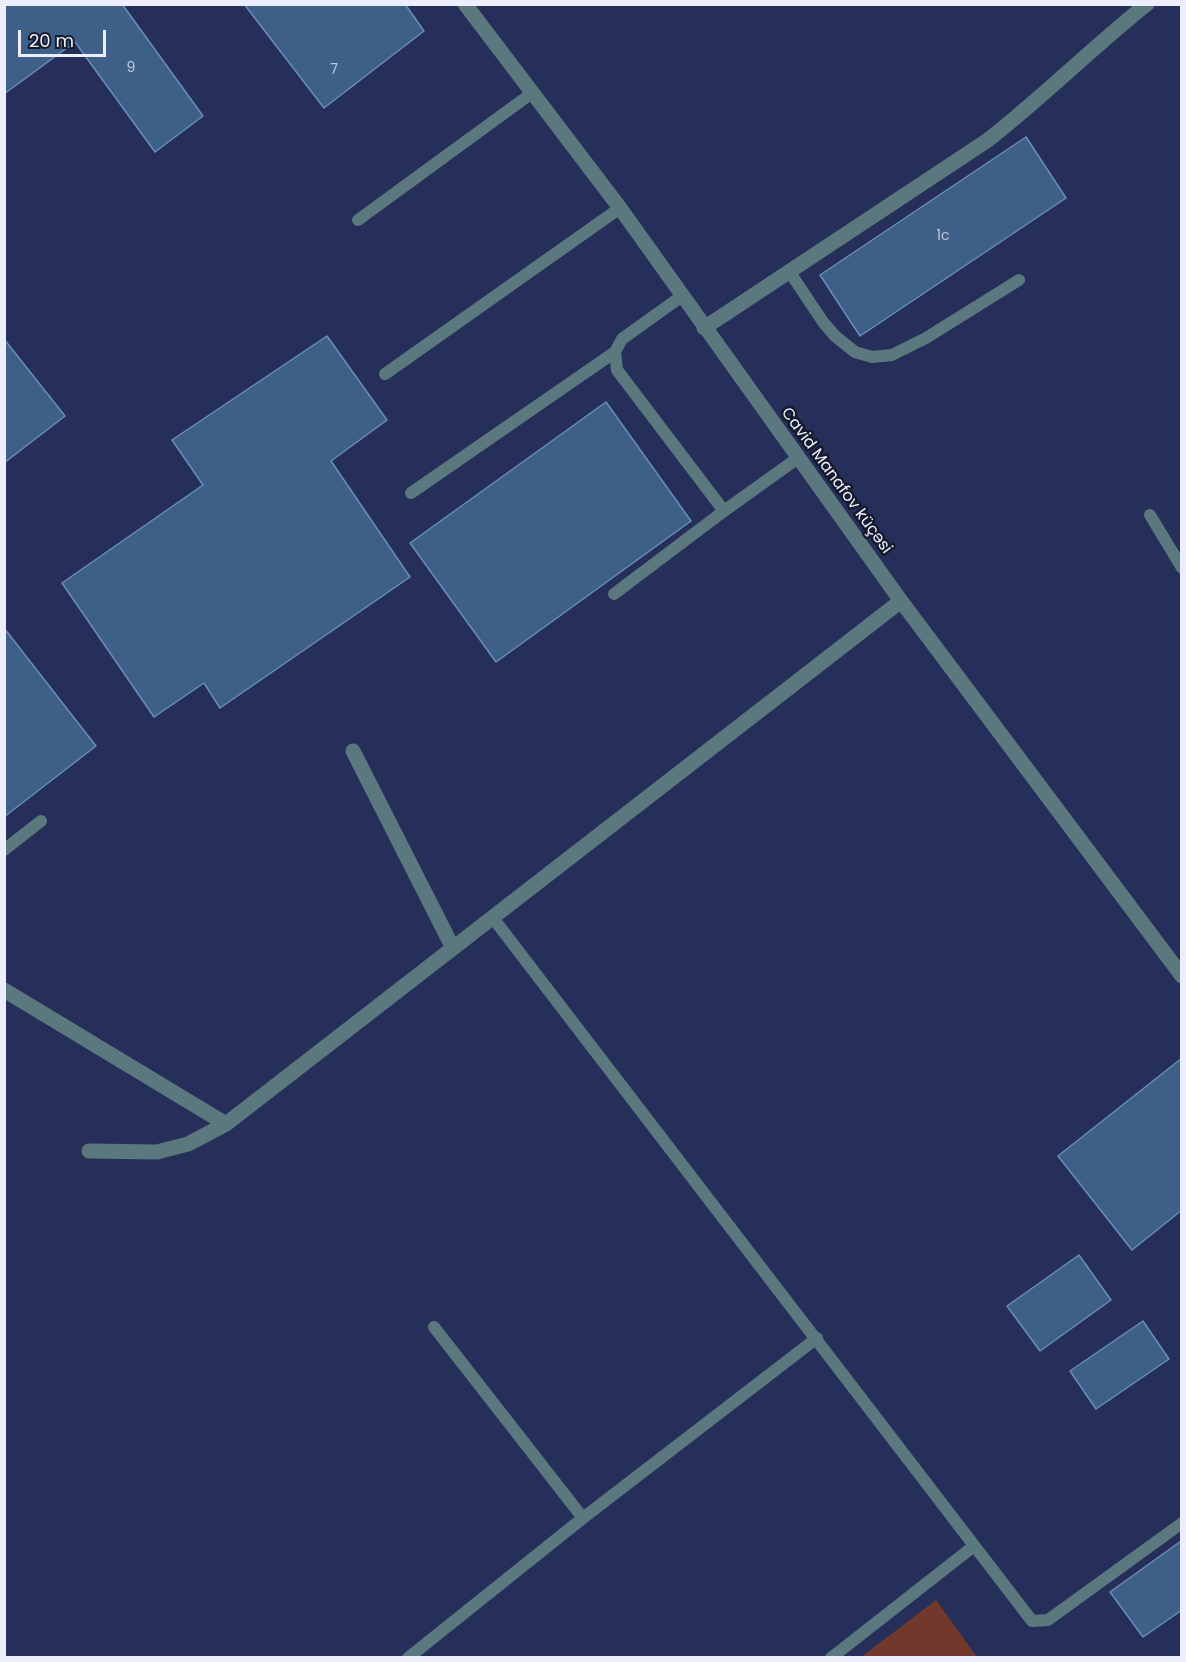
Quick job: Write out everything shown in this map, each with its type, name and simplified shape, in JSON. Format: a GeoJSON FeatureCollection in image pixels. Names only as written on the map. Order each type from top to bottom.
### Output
{"type":"FeatureCollection","features":[{"type":"Feature","properties":{"kind":"street","name":"Cavid Manafov küçəsi"},"geometry":{"type":"LineString","coordinates":[[465,4],[620,208],[901,601],[1182,976]]}},
{"type":"Feature","properties":{"kind":"street"},"geometry":{"type":"LineString","coordinates":[[704,328],[988,140],[1148,4]]}},
{"type":"Feature","properties":{"kind":"street"},"geometry":{"type":"LineString","coordinates":[[89,1151],[157,1152],[188,1144],[226,1124],[901,601]]}},
{"type":"Feature","properties":{"kind":"street"},"geometry":{"type":"LineString","coordinates":[[353,751],[453,948]]}},
{"type":"Feature","properties":{"kind":"street"},"geometry":{"type":"LineString","coordinates":[[4,990],[226,1124]]}},
{"type":"Feature","properties":{"kind":"lane"},"geometry":{"type":"LineString","coordinates":[[358,220],[532,93]]}},
{"type":"Feature","properties":{"kind":"lane"},"geometry":{"type":"LineString","coordinates":[[385,374],[620,208]]}},
{"type":"Feature","properties":{"kind":"lane"},"geometry":{"type":"LineString","coordinates":[[789,271],[835,336],[855,352],[872,357],[892,355],[926,338],[1019,280]]}},
{"type":"Feature","properties":{"kind":"lane"},"geometry":{"type":"LineString","coordinates":[[411,493],[615,352],[622,339],[682,296]]}},
{"type":"Feature","properties":{"kind":"lane"},"geometry":{"type":"LineString","coordinates":[[615,352],[617,370],[724,512]]}},
{"type":"Feature","properties":{"kind":"lane"},"geometry":{"type":"LineString","coordinates":[[614,594],[798,458]]}},
{"type":"Feature","properties":{"kind":"lane"},"geometry":{"type":"LineString","coordinates":[[1150,515],[1182,568]]}},
{"type":"Feature","properties":{"kind":"lane"},"geometry":{"type":"LineString","coordinates":[[4,850],[41,821]]}},
{"type":"Feature","properties":{"kind":"lane"},"geometry":{"type":"LineString","coordinates":[[493,918],[1032,1621],[1048,1620],[1182,1523]]}},
{"type":"Feature","properties":{"kind":"lane"},"geometry":{"type":"LineString","coordinates":[[434,1327],[583,1518]]}},
{"type":"Feature","properties":{"kind":"lane"},"geometry":{"type":"LineString","coordinates":[[408,1658],[583,1518],[817,1338]]}},
{"type":"Feature","properties":{"kind":"lane"},"geometry":{"type":"LineString","coordinates":[[831,1658],[974,1546]]}},
{"type":"Feature","properties":{"kind":"shaded area"},"geometry":{"type":"Polygon","coordinates":[[[936,1600],[977,1657],[861,1657],[936,1600]]]}},
{"type":"Feature","properties":{"kind":"building"},"geometry":{"type":"Polygon","coordinates":[[[4,4],[122,4],[203,116],[155,152],[75,42],[4,94],[4,4]]]}},
{"type":"Feature","properties":{"kind":"building"},"geometry":{"type":"Polygon","coordinates":[[[244,4],[405,4],[424,31],[324,108],[244,4]]]}},
{"type":"Feature","properties":{"kind":"building"},"geometry":{"type":"Polygon","coordinates":[[[1026,137],[1066,198],[860,336],[820,275],[1026,137]]]}},
{"type":"Feature","properties":{"kind":"building"},"geometry":{"type":"Polygon","coordinates":[[[327,336],[387,420],[331,461],[410,577],[220,708],[204,683],[154,717],[62,583],[203,485],[172,440],[327,336]]]}},
{"type":"Feature","properties":{"kind":"building"},"geometry":{"type":"Polygon","coordinates":[[[4,339],[65,416],[4,463],[4,339]]]}},
{"type":"Feature","properties":{"kind":"building"},"geometry":{"type":"Polygon","coordinates":[[[606,402],[691,521],[496,662],[410,543],[606,402]]]}},
{"type":"Feature","properties":{"kind":"building"},"geometry":{"type":"Polygon","coordinates":[[[4,628],[96,746],[4,817],[4,628]]]}},
{"type":"Feature","properties":{"kind":"building"},"geometry":{"type":"Polygon","coordinates":[[[1182,1058],[1182,1210],[1132,1250],[1058,1156],[1182,1058]]]}},
{"type":"Feature","properties":{"kind":"building"},"geometry":{"type":"Polygon","coordinates":[[[1079,1255],[1111,1300],[1040,1351],[1007,1306],[1079,1255]]]}},
{"type":"Feature","properties":{"kind":"building"},"geometry":{"type":"Polygon","coordinates":[[[1143,1321],[1169,1359],[1096,1409],[1070,1371],[1143,1321]]]}},
{"type":"Feature","properties":{"kind":"building"},"geometry":{"type":"Polygon","coordinates":[[[1181,1541],[1182,1610],[1143,1637],[1110,1592],[1181,1541]]]}}]}
